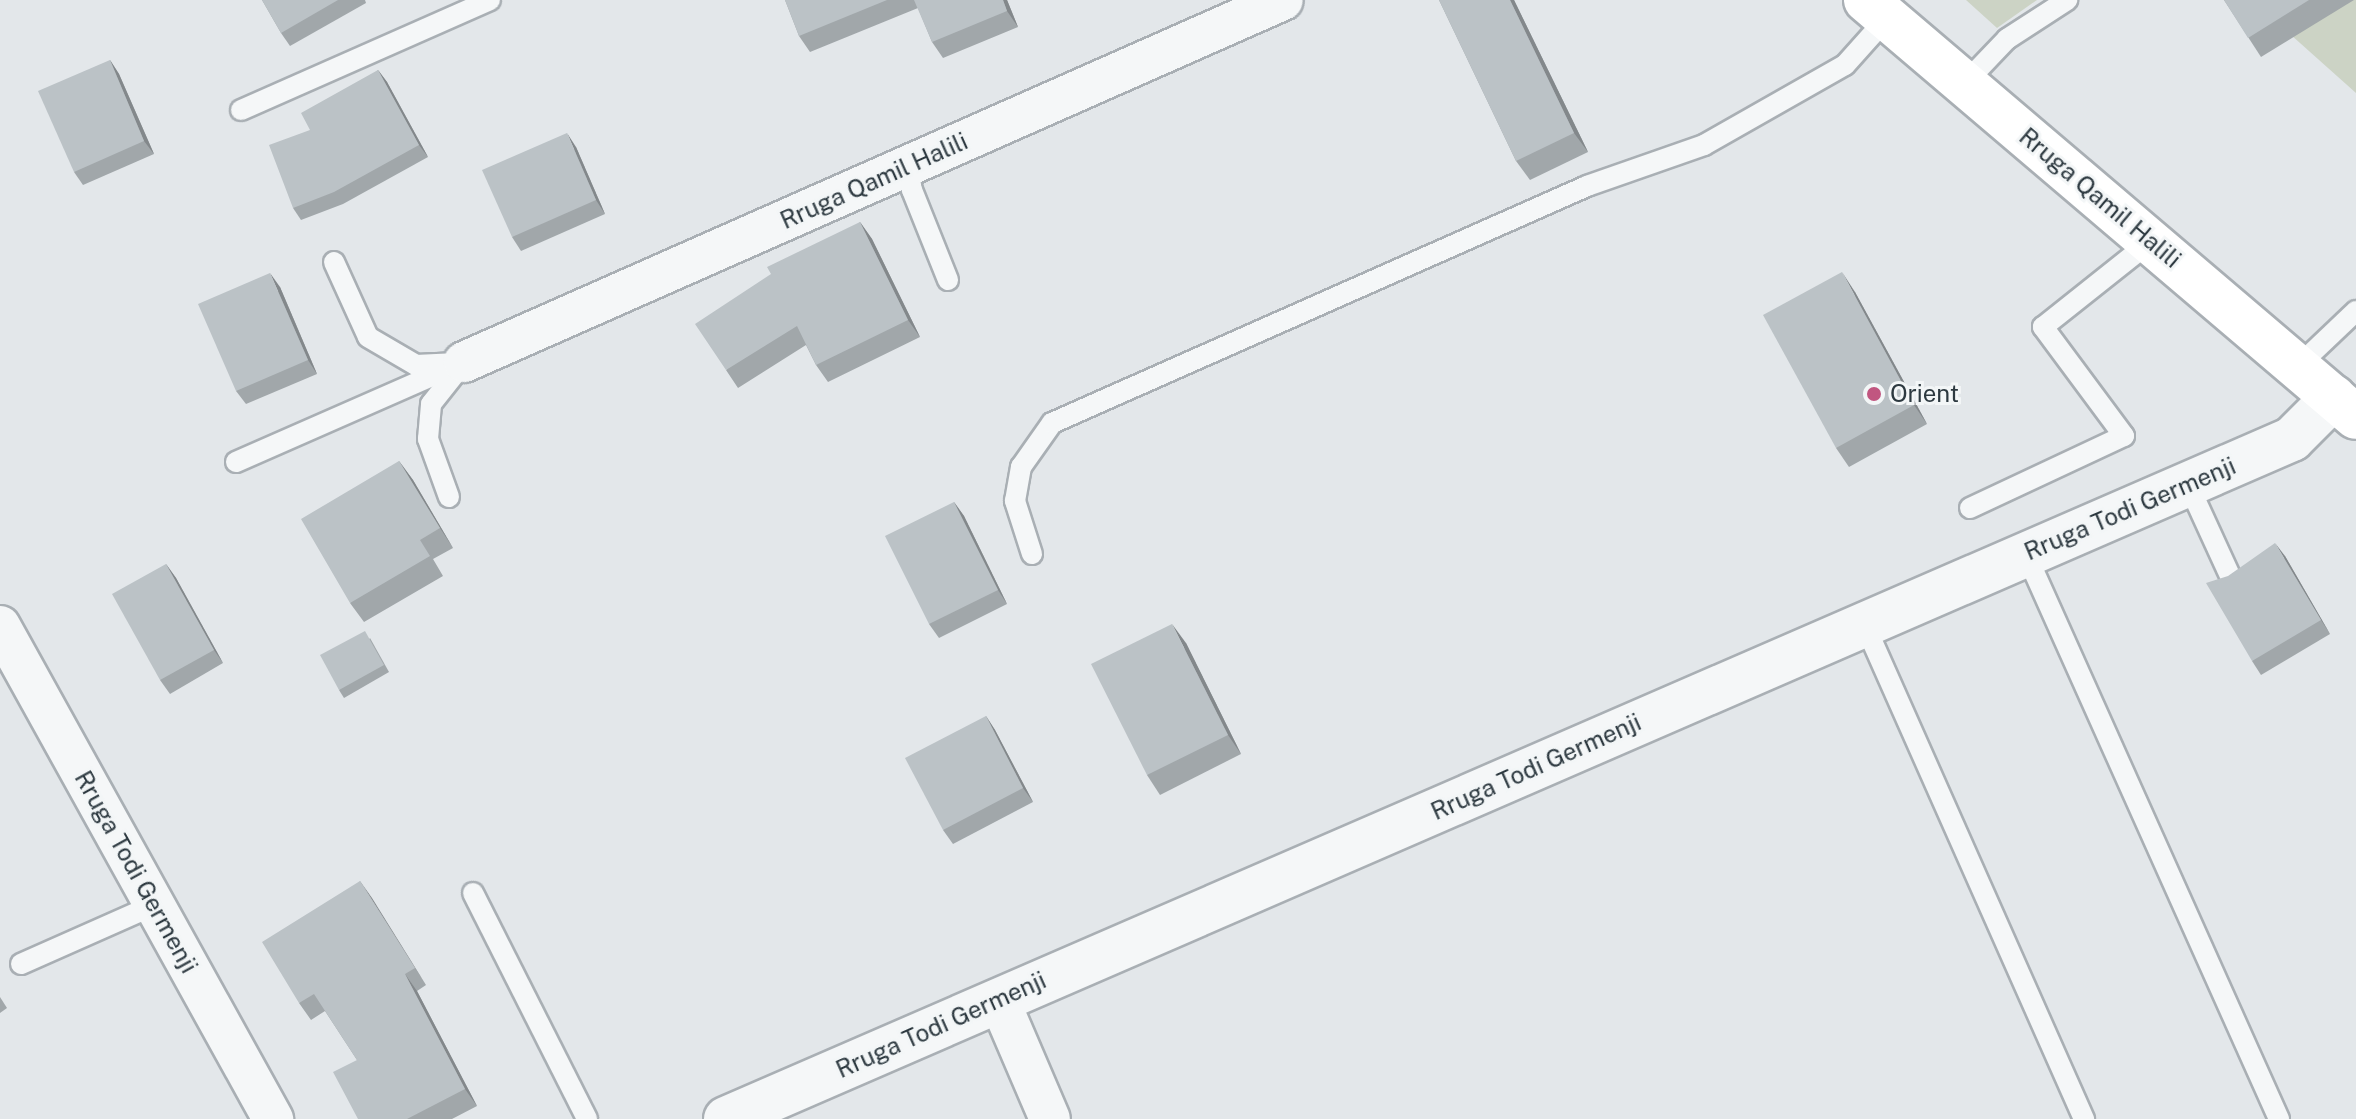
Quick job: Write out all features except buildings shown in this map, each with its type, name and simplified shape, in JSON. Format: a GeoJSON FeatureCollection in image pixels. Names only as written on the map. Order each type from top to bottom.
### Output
{"type":"FeatureCollection","features":[{"type":"Feature","properties":{"kind":"main road","name":"Rruga Qamil Halili"},"geometry":{"type":"LineString","coordinates":[[1877,9],[2345,407]]}},
{"type":"Feature","properties":{"kind":"street","name":"Rruga Qamil Halili"},"geometry":{"type":"LineString","coordinates":[[464,362],[1283,0]]}},
{"type":"Feature","properties":{"kind":"street","name":"Rruga Todi Germenji"},"geometry":{"type":"LineString","coordinates":[[726,1119],[2292,439],[2345,407]]}},
{"type":"Feature","properties":{"kind":"street","name":"Rruga Todi Germenji"},"geometry":{"type":"LineString","coordinates":[[0,626],[273,1119]]}},
{"type":"Feature","properties":{"kind":"street"},"geometry":{"type":"LineString","coordinates":[[999,1000],[1050,1119]]}},
{"type":"Feature","properties":{"kind":"lane"},"geometry":{"type":"LineString","coordinates":[[241,110],[490,0]]}},
{"type":"Feature","properties":{"kind":"lane"},"geometry":{"type":"LineString","coordinates":[[1965,83],[2007,39],[2067,0]]}},
{"type":"Feature","properties":{"kind":"lane"},"geometry":{"type":"LineString","coordinates":[[1032,554],[1015,501],[1021,467],[1052,423],[1587,186],[1704,145],[1845,65],[1877,9]]}},
{"type":"Feature","properties":{"kind":"lane"},"geometry":{"type":"LineString","coordinates":[[908,166],[912,190],[948,280]]}},
{"type":"Feature","properties":{"kind":"lane"},"geometry":{"type":"LineString","coordinates":[[1970,508],[2124,436],[2043,327],[2151,241]]}},
{"type":"Feature","properties":{"kind":"lane"},"geometry":{"type":"LineString","coordinates":[[334,262],[368,337],[416,365],[464,362]]}},
{"type":"Feature","properties":{"kind":"lane"},"geometry":{"type":"LineString","coordinates":[[2298,366],[2356,311]]}},
{"type":"Feature","properties":{"kind":"lane"},"geometry":{"type":"LineString","coordinates":[[236,462],[464,362]]}},
{"type":"Feature","properties":{"kind":"lane"},"geometry":{"type":"LineString","coordinates":[[449,497],[428,439],[431,404],[464,362]]}},
{"type":"Feature","properties":{"kind":"lane"},"geometry":{"type":"LineString","coordinates":[[2188,484],[2231,578]]}},
{"type":"Feature","properties":{"kind":"lane"},"geometry":{"type":"LineString","coordinates":[[2026,554],[2279,1119]]}},
{"type":"Feature","properties":{"kind":"lane"},"geometry":{"type":"LineString","coordinates":[[1864,623],[2084,1119]]}},
{"type":"Feature","properties":{"kind":"lane"},"geometry":{"type":"LineString","coordinates":[[473,893],[587,1119]]}},
{"type":"Feature","properties":{"kind":"lane"},"geometry":{"type":"LineString","coordinates":[[21,964],[154,905]]}},
{"type":"Feature","properties":{"kind":"shaded area"},"geometry":{"type":"Polygon","coordinates":[[[1966,0],[2037,0],[1997,28],[1966,0]]]}},
{"type":"Feature","properties":{"kind":"shaded area"},"geometry":{"type":"Polygon","coordinates":[[[2252,0],[2356,0],[2356,93],[2252,0]]]}},
{"type":"Feature","properties":{"kind":"place","name":"Orient"},"geometry":{"type":"Point","coordinates":[1874,394]}}]}
